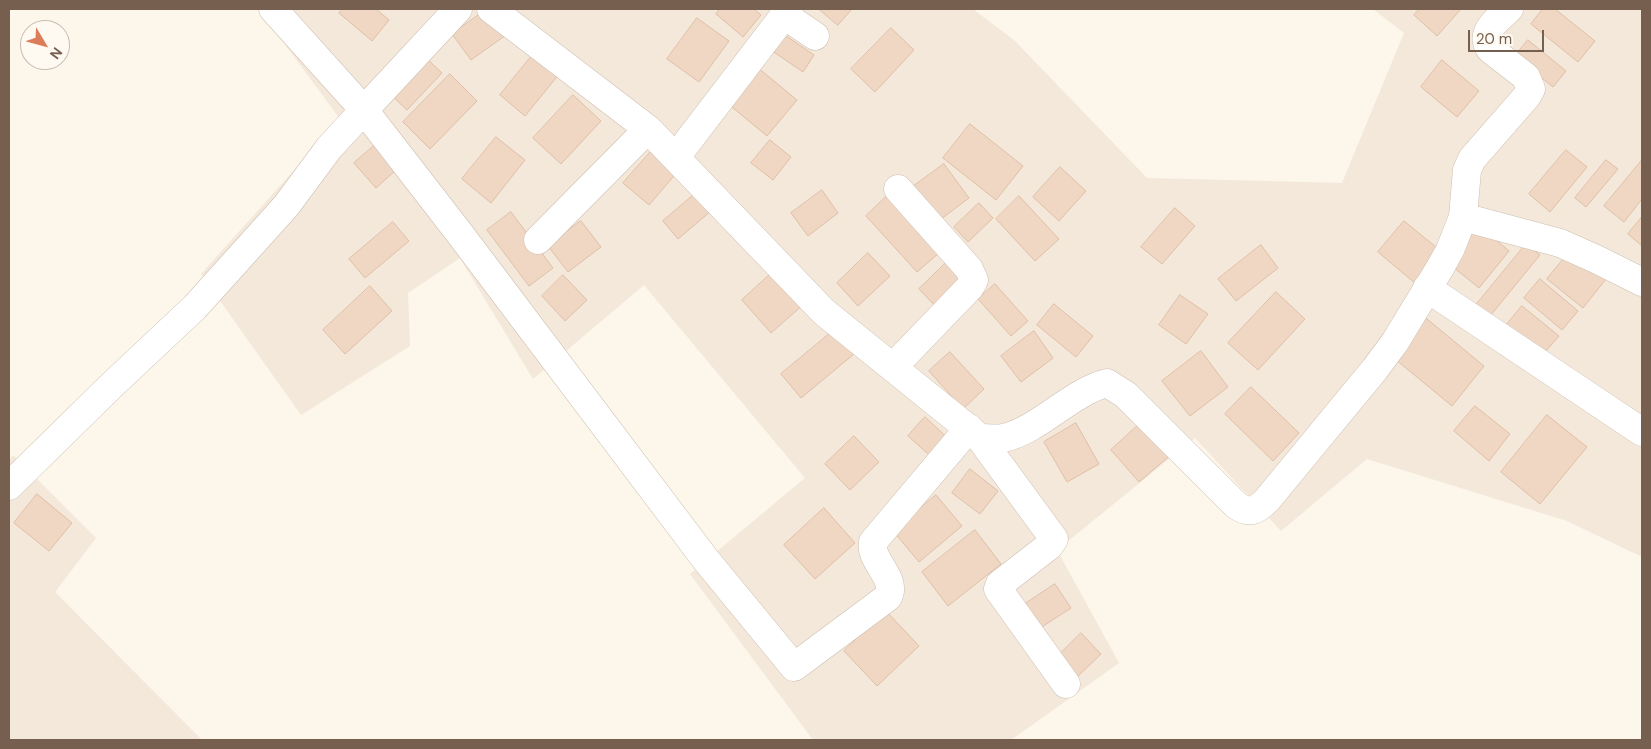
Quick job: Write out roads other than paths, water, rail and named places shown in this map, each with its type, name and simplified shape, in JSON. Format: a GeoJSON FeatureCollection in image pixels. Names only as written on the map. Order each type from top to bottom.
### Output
{"type":"FeatureCollection","features":[{"type":"Feature","properties":{"kind":"street"},"geometry":{"type":"LineString","coordinates":[[273,9],[364,110],[706,560],[794,667],[888,597],[891,585],[874,554],[873,542],[974,433]]}},
{"type":"Feature","properties":{"kind":"street"},"geometry":{"type":"LineString","coordinates":[[9,486],[112,385],[195,308],[286,206],[329,148],[458,9]]}},
{"type":"Feature","properties":{"kind":"street"},"geometry":{"type":"LineString","coordinates":[[974,433],[1004,438],[1022,431],[1083,392],[1107,383],[1126,396],[1243,511],[1259,508],[1268,500],[1376,369],[1395,342],[1450,250],[1463,218],[1466,170],[1472,159],[1527,96],[1530,89],[1526,77],[1487,45],[1489,27],[1509,9]]}},
{"type":"Feature","properties":{"kind":"street"},"geometry":{"type":"LineString","coordinates":[[493,10],[648,129],[824,312],[974,433],[1054,539],[1049,546],[1000,584],[998,589],[1066,684]]}},
{"type":"Feature","properties":{"kind":"street"},"geometry":{"type":"LineString","coordinates":[[676,158],[786,12],[814,36]]}},
{"type":"Feature","properties":{"kind":"street"},"geometry":{"type":"LineString","coordinates":[[538,240],[648,129]]}},
{"type":"Feature","properties":{"kind":"street"},"geometry":{"type":"LineString","coordinates":[[893,367],[970,288],[974,280],[973,274],[969,269],[898,189]]}},
{"type":"Feature","properties":{"kind":"street"},"geometry":{"type":"LineString","coordinates":[[1463,218],[1560,244],[1596,259],[1642,282]]}},
{"type":"Feature","properties":{"kind":"street"},"geometry":{"type":"LineString","coordinates":[[1427,288],[1642,432]]}}]}
